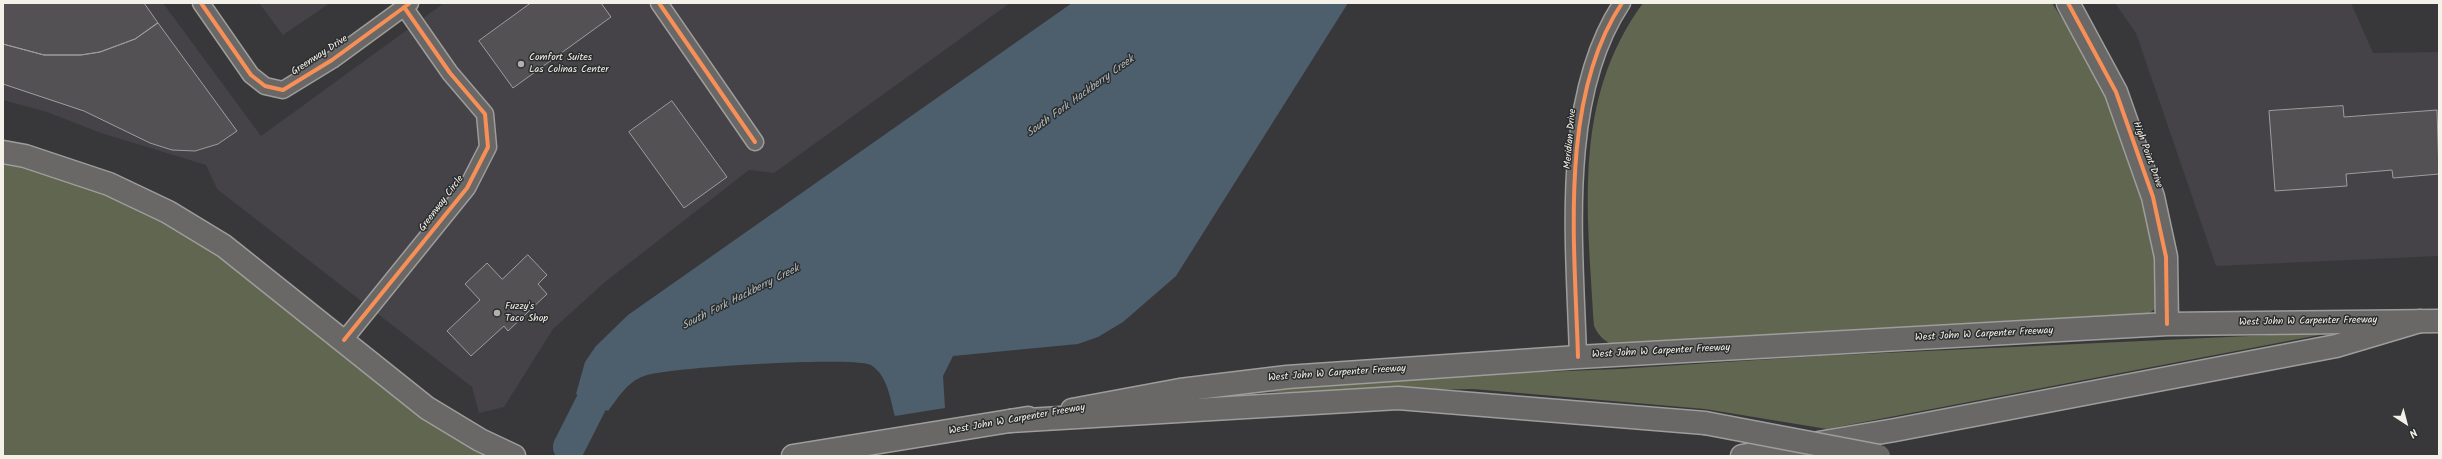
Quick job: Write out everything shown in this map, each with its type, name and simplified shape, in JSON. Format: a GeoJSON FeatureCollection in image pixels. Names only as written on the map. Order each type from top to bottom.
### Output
{"type":"FeatureCollection","features":[{"type":"Feature","properties":{"kind":"main road","name":"High Point Drive"},"geometry":{"type":"LineString","coordinates":[[2068,3],[2116,92],[2153,197],[2166,257],[2167,324]]}},
{"type":"Feature","properties":{"kind":"main road"},"geometry":{"type":"LineString","coordinates":[[3,152],[25,156],[109,184],[168,212],[224,246],[344,340],[427,408],[480,440],[514,456]]}},
{"type":"Feature","properties":{"kind":"main road","name":"West John W Carpenter Freeway"},"geometry":{"type":"LineString","coordinates":[[793,456],[1010,421],[1180,390],[1286,377],[1578,357],[2167,324],[2363,320],[2429,321]]}},
{"type":"Feature","properties":{"kind":"main road"},"geometry":{"type":"LineString","coordinates":[[1742,456],[1895,430],[2336,346],[2429,321]]}},
{"type":"Feature","properties":{"kind":"main road"},"geometry":{"type":"LineString","coordinates":[[1010,421],[1398,398],[1705,423],[1879,456]]}},
{"type":"Feature","properties":{"kind":"street","name":"Greenway Drive"},"geometry":{"type":"LineString","coordinates":[[201,3],[251,75],[265,86],[283,90],[332,60],[407,5]]}},
{"type":"Feature","properties":{"kind":"street"},"geometry":{"type":"LineString","coordinates":[[659,3],[755,142]]}},
{"type":"Feature","properties":{"kind":"street","name":"Meridian Drive"},"geometry":{"type":"LineString","coordinates":[[1578,357],[1575,177],[1580,110],[1596,56],[1622,3]]}},
{"type":"Feature","properties":{"kind":"street","name":"Greenway Circle"},"geometry":{"type":"LineString","coordinates":[[344,340],[467,188],[488,147],[485,114],[450,73],[407,5]]}},
{"type":"Feature","properties":{"kind":"shaded area"},"geometry":{"type":"Polygon","coordinates":[[[3,3],[163,3],[261,136],[444,3],[1010,3],[774,173],[749,170],[605,282],[553,329],[504,407],[479,413],[472,387],[217,189],[206,165],[101,133],[47,112],[3,100],[3,3]]]}},
{"type":"Feature","properties":{"kind":"shaded area"},"geometry":{"type":"Polygon","coordinates":[[[259,3],[330,3],[283,35],[259,3]]]}},
{"type":"Feature","properties":{"kind":"shaded area"},"geometry":{"type":"Polygon","coordinates":[[[2115,3],[2351,3],[2373,53],[2439,52],[2439,256],[2216,266],[2136,33],[2115,3]]]}},
{"type":"Feature","properties":{"kind":"green space"},"geometry":{"type":"Polygon","coordinates":[[[1643,3],[2052,3],[2079,44],[2108,101],[2139,183],[2158,264],[2159,302],[2155,309],[2148,314],[1617,346],[1609,343],[1598,334],[1594,326],[1589,242],[1589,159],[1594,118],[1604,79],[1620,40],[1643,3]]]}},
{"type":"Feature","properties":{"kind":"green space"},"geometry":{"type":"Polygon","coordinates":[[[3,163],[35,168],[85,184],[141,208],[230,261],[450,436],[488,456],[3,456],[3,163]]]}},
{"type":"Feature","properties":{"kind":"green space"},"geometry":{"type":"Polygon","coordinates":[[[2335,332],[1827,429],[1705,409],[1473,389],[1230,393],[1417,377],[1618,369],[1819,356],[2335,332]]]}},
{"type":"Feature","properties":{"kind":"water"},"geometry":{"type":"Polygon","coordinates":[[[1072,3],[1348,3],[1176,276],[1123,322],[1098,337],[1078,344],[953,356],[943,376],[945,408],[895,416],[888,388],[881,375],[871,365],[858,363],[798,362],[721,366],[659,373],[644,376],[633,382],[623,391],[608,411],[576,394],[585,362],[596,346],[628,315],[1072,3]]]}},
{"type":"Feature","properties":{"kind":"building"},"geometry":{"type":"Polygon","coordinates":[[[3,3],[144,3],[158,23],[135,39],[100,52],[81,55],[44,55],[3,44],[3,3]]]}},
{"type":"Feature","properties":{"kind":"building","name":"Comfort Suites Las Colinas Center"},"geometry":{"type":"Polygon","coordinates":[[[531,3],[601,3],[611,17],[513,88],[479,41],[531,3]]]}},
{"type":"Feature","properties":{"kind":"building"},"geometry":{"type":"Polygon","coordinates":[[[158,23],[237,131],[218,144],[195,151],[172,150],[150,143],[84,111],[3,84],[3,44],[44,55],[81,55],[100,52],[135,39],[158,23]]]}},
{"type":"Feature","properties":{"kind":"building"},"geometry":{"type":"Polygon","coordinates":[[[672,101],[727,177],[684,208],[629,132],[672,101]]]}},
{"type":"Feature","properties":{"kind":"building"},"geometry":{"type":"Polygon","coordinates":[[[2343,106],[2344,117],[2437,110],[2439,174],[2393,178],[2392,170],[2346,174],[2347,186],[2275,191],[2269,111],[2343,106]]]}},
{"type":"Feature","properties":{"kind":"building","name":"Fuzzy's Taco Shop"},"geometry":{"type":"Polygon","coordinates":[[[528,255],[547,275],[538,284],[547,294],[508,331],[504,326],[471,356],[447,331],[480,300],[465,284],[487,263],[502,279],[528,255]]]}},
{"type":"Feature","properties":{"kind":"waterway","name":"South Fork Hackberry Creek"},"geometry":{"type":"LineString","coordinates":[[569,447],[605,376],[616,367]]}},
{"type":"Feature","properties":{"kind":"cycle path"},"geometry":{"type":"LineString","coordinates":[[201,3],[251,75],[265,86],[283,90],[332,60],[410,3]]}},
{"type":"Feature","properties":{"kind":"cycle path"},"geometry":{"type":"LineString","coordinates":[[659,3],[755,142]]}},
{"type":"Feature","properties":{"kind":"cycle path"},"geometry":{"type":"LineString","coordinates":[[1578,357],[1574,222],[1575,175],[1579,128],[1588,83],[1602,41],[1622,3]]}},
{"type":"Feature","properties":{"kind":"cycle path"},"geometry":{"type":"LineString","coordinates":[[2068,3],[2116,92],[2153,197],[2166,257],[2167,324]]}},
{"type":"Feature","properties":{"kind":"cycle path"},"geometry":{"type":"LineString","coordinates":[[344,340],[467,188],[488,147],[485,114],[450,73],[404,7]]}},
{"type":"Feature","properties":{"kind":"place","name":"Comfort Suites Las Colinas Center"},"geometry":{"type":"Point","coordinates":[521,64]}},
{"type":"Feature","properties":{"kind":"place","name":"Fuzzy's Taco Shop"},"geometry":{"type":"Point","coordinates":[497,313]}}]}
